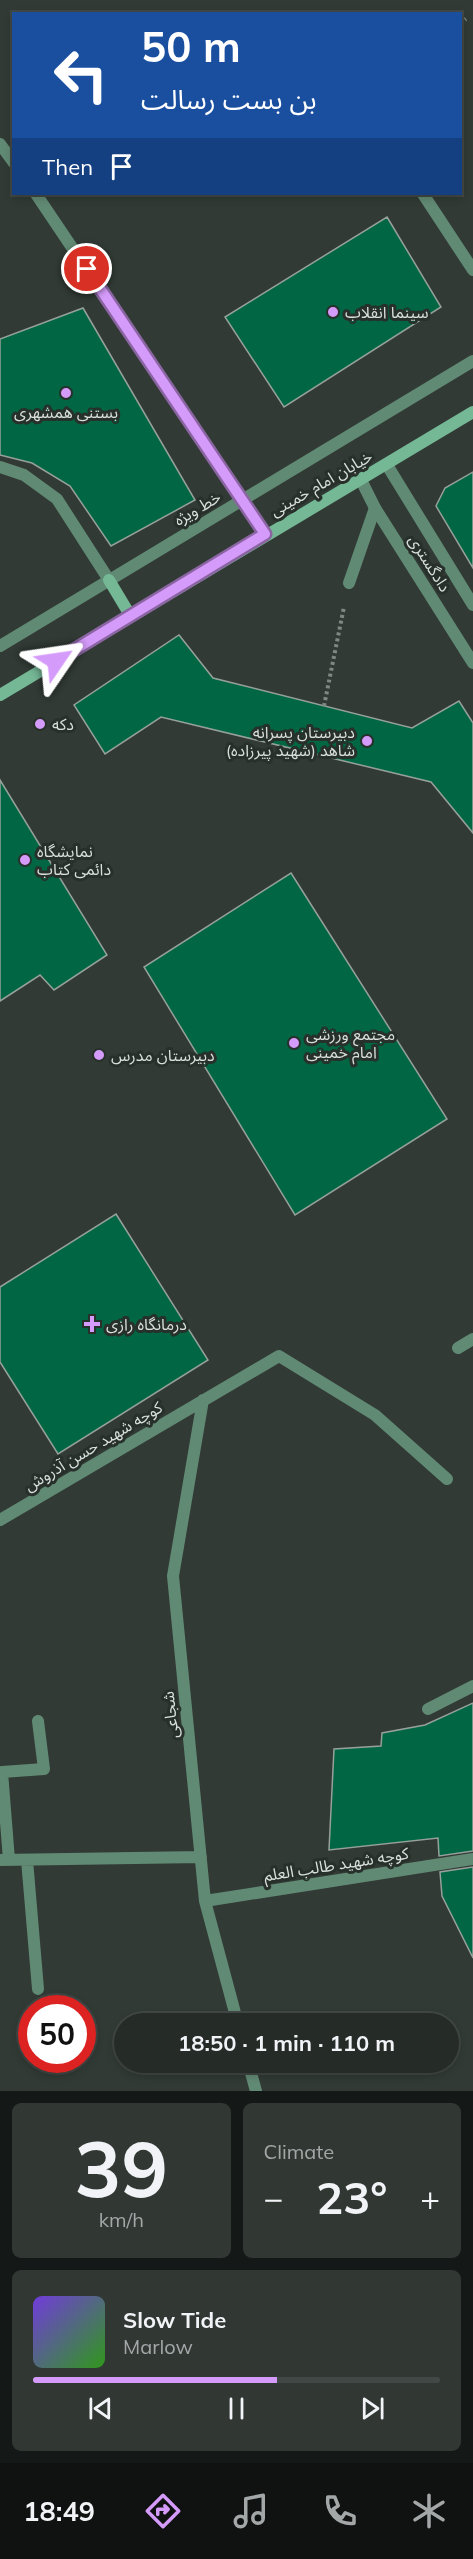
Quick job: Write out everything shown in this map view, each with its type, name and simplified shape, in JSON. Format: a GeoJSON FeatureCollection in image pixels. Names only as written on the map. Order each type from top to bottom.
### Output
{"type":"FeatureCollection","features":[{"type":"Feature","properties":{"kind":"main road","name":"خیابان امام خمینی"},"geometry":{"type":"LineString","coordinates":[[0,695],[265,534],[387,465],[473,412]]}},
{"type":"Feature","properties":{"kind":"main road"},"geometry":{"type":"LineString","coordinates":[[109,580],[130,615]]}},
{"type":"Feature","properties":{"kind":"street"},"geometry":{"type":"LineString","coordinates":[[0,144],[12,160]]}},
{"type":"Feature","properties":{"kind":"street"},"geometry":{"type":"LineString","coordinates":[[37,195],[265,534]]}},
{"type":"Feature","properties":{"kind":"street"},"geometry":{"type":"LineString","coordinates":[[424,195],[473,270]]}},
{"type":"Feature","properties":{"kind":"street","name":"خط ویژه"},"geometry":{"type":"LineString","coordinates":[[0,646],[473,361]]}},
{"type":"Feature","properties":{"kind":"street"},"geometry":{"type":"LineString","coordinates":[[387,465],[473,604]]}},
{"type":"Feature","properties":{"kind":"street"},"geometry":{"type":"LineString","coordinates":[[0,467],[24,475],[57,499],[109,580]]}},
{"type":"Feature","properties":{"kind":"street","name":"دادگستری"},"geometry":{"type":"LineString","coordinates":[[361,480],[375,508],[473,663]]}},
{"type":"Feature","properties":{"kind":"street"},"geometry":{"type":"LineString","coordinates":[[349,583],[375,508]]}},
{"type":"Feature","properties":{"kind":"street"},"geometry":{"type":"LineString","coordinates":[[458,1348],[473,1339]]}},
{"type":"Feature","properties":{"kind":"street","name":"کوچه شهید حسن آذروش"},"geometry":{"type":"LineString","coordinates":[[0,1520],[279,1356],[375,1415],[447,1479]]}},
{"type":"Feature","properties":{"kind":"street","name":"شجاعی"},"geometry":{"type":"LineString","coordinates":[[202,1400],[174,1576],[205,1901],[235,2013]]}},
{"type":"Feature","properties":{"kind":"street"},"geometry":{"type":"LineString","coordinates":[[428,1709],[473,1686]]}},
{"type":"Feature","properties":{"kind":"street"},"geometry":{"type":"LineString","coordinates":[[38,1721],[44,1769],[2,1772],[4,1860],[201,1857]]}},
{"type":"Feature","properties":{"kind":"street","name":"کوچه شهید طالب العلم"},"geometry":{"type":"LineString","coordinates":[[205,1901],[473,1859]]}},
{"type":"Feature","properties":{"kind":"street"},"geometry":{"type":"LineString","coordinates":[[27,1860],[38,1989]]}},
{"type":"Feature","properties":{"kind":"street"},"geometry":{"type":"LineString","coordinates":[[251,2073],[256,2091]]}},
{"type":"Feature","properties":{"kind":"path"},"geometry":{"type":"LineString","coordinates":[[462,21],[466,19]]}},
{"type":"Feature","properties":{"kind":"path"},"geometry":{"type":"LineString","coordinates":[[324,706],[349,583]]}},
{"type":"Feature","properties":{"kind":"building","name":"سینما انقلاب"},"geometry":{"type":"Polygon","coordinates":[[[387,217],[441,307],[284,407],[225,317],[387,217]]]}},
{"type":"Feature","properties":{"kind":"building","name":"بستنی همشهری"},"geometry":{"type":"Polygon","coordinates":[[[83,308],[195,500],[111,546],[70,486],[32,463],[0,455],[0,339],[83,308]]]}},
{"type":"Feature","properties":{"kind":"building"},"geometry":{"type":"Polygon","coordinates":[[[473,472],[473,568],[436,506],[445,488],[473,472]]]}},
{"type":"Feature","properties":{"kind":"building","name":"دبیرستان پسرانه شاهد (شهید پیرزاده)"},"geometry":{"type":"Polygon","coordinates":[[[179,635],[213,678],[412,728],[459,701],[473,723],[473,833],[431,782],[161,717],[105,754],[74,705],[179,635]]]}},
{"type":"Feature","properties":{"kind":"building","name":"نمایشگاه دائمی کتاب"},"geometry":{"type":"Polygon","coordinates":[[[0,780],[107,955],[54,990],[40,975],[0,1001],[0,780]]]}},
{"type":"Feature","properties":{"kind":"building","name":"مجتمع ورزشی امام خمینی"},"geometry":{"type":"Polygon","coordinates":[[[291,873],[447,1119],[295,1215],[144,967],[291,873]]]}},
{"type":"Feature","properties":{"kind":"building","name":"درمانگاه رازی"},"geometry":{"type":"Polygon","coordinates":[[[116,1214],[208,1360],[58,1454],[0,1362],[0,1287],[116,1214]]]}},
{"type":"Feature","properties":{"kind":"building"},"geometry":{"type":"Polygon","coordinates":[[[473,1703],[473,1851],[439,1856],[438,1838],[329,1850],[334,1749],[381,1746],[382,1733],[425,1725],[473,1703]]]}},
{"type":"Feature","properties":{"kind":"building"},"geometry":{"type":"Polygon","coordinates":[[[473,1867],[473,1958],[442,1896],[440,1872],[473,1867]]]}},
{"type":"Feature","properties":{"kind":"place","name":"سینما انقلاب"},"geometry":{"type":"Point","coordinates":[333,312]}},
{"type":"Feature","properties":{"kind":"place","name":"بستنی همشهری"},"geometry":{"type":"Point","coordinates":[66,393]}},
{"type":"Feature","properties":{"kind":"place","name":"دکه"},"geometry":{"type":"Point","coordinates":[40,724]}},
{"type":"Feature","properties":{"kind":"place","name":"دبیرستان پسرانه شاهد (شهید پیرزاده)"},"geometry":{"type":"Point","coordinates":[367,741]}},
{"type":"Feature","properties":{"kind":"place","name":"نمایشگاه دائمی کتاب"},"geometry":{"type":"Point","coordinates":[25,860]}},
{"type":"Feature","properties":{"kind":"place","name":"مجتمع ورزشی امام خمینی"},"geometry":{"type":"Point","coordinates":[294,1043]}},
{"type":"Feature","properties":{"kind":"place","name":"دبیرستان مدرس"},"geometry":{"type":"Point","coordinates":[99,1055]}},
{"type":"Feature","properties":{"kind":"place","name":"درمانگاه رازی"},"geometry":{"type":"Point","coordinates":[92,1324]}},
{"type":"Feature","properties":{"kind":"route"},"geometry":{"type":"LineString","coordinates":[[56,661],[265,534],[87,269]]}}]}
